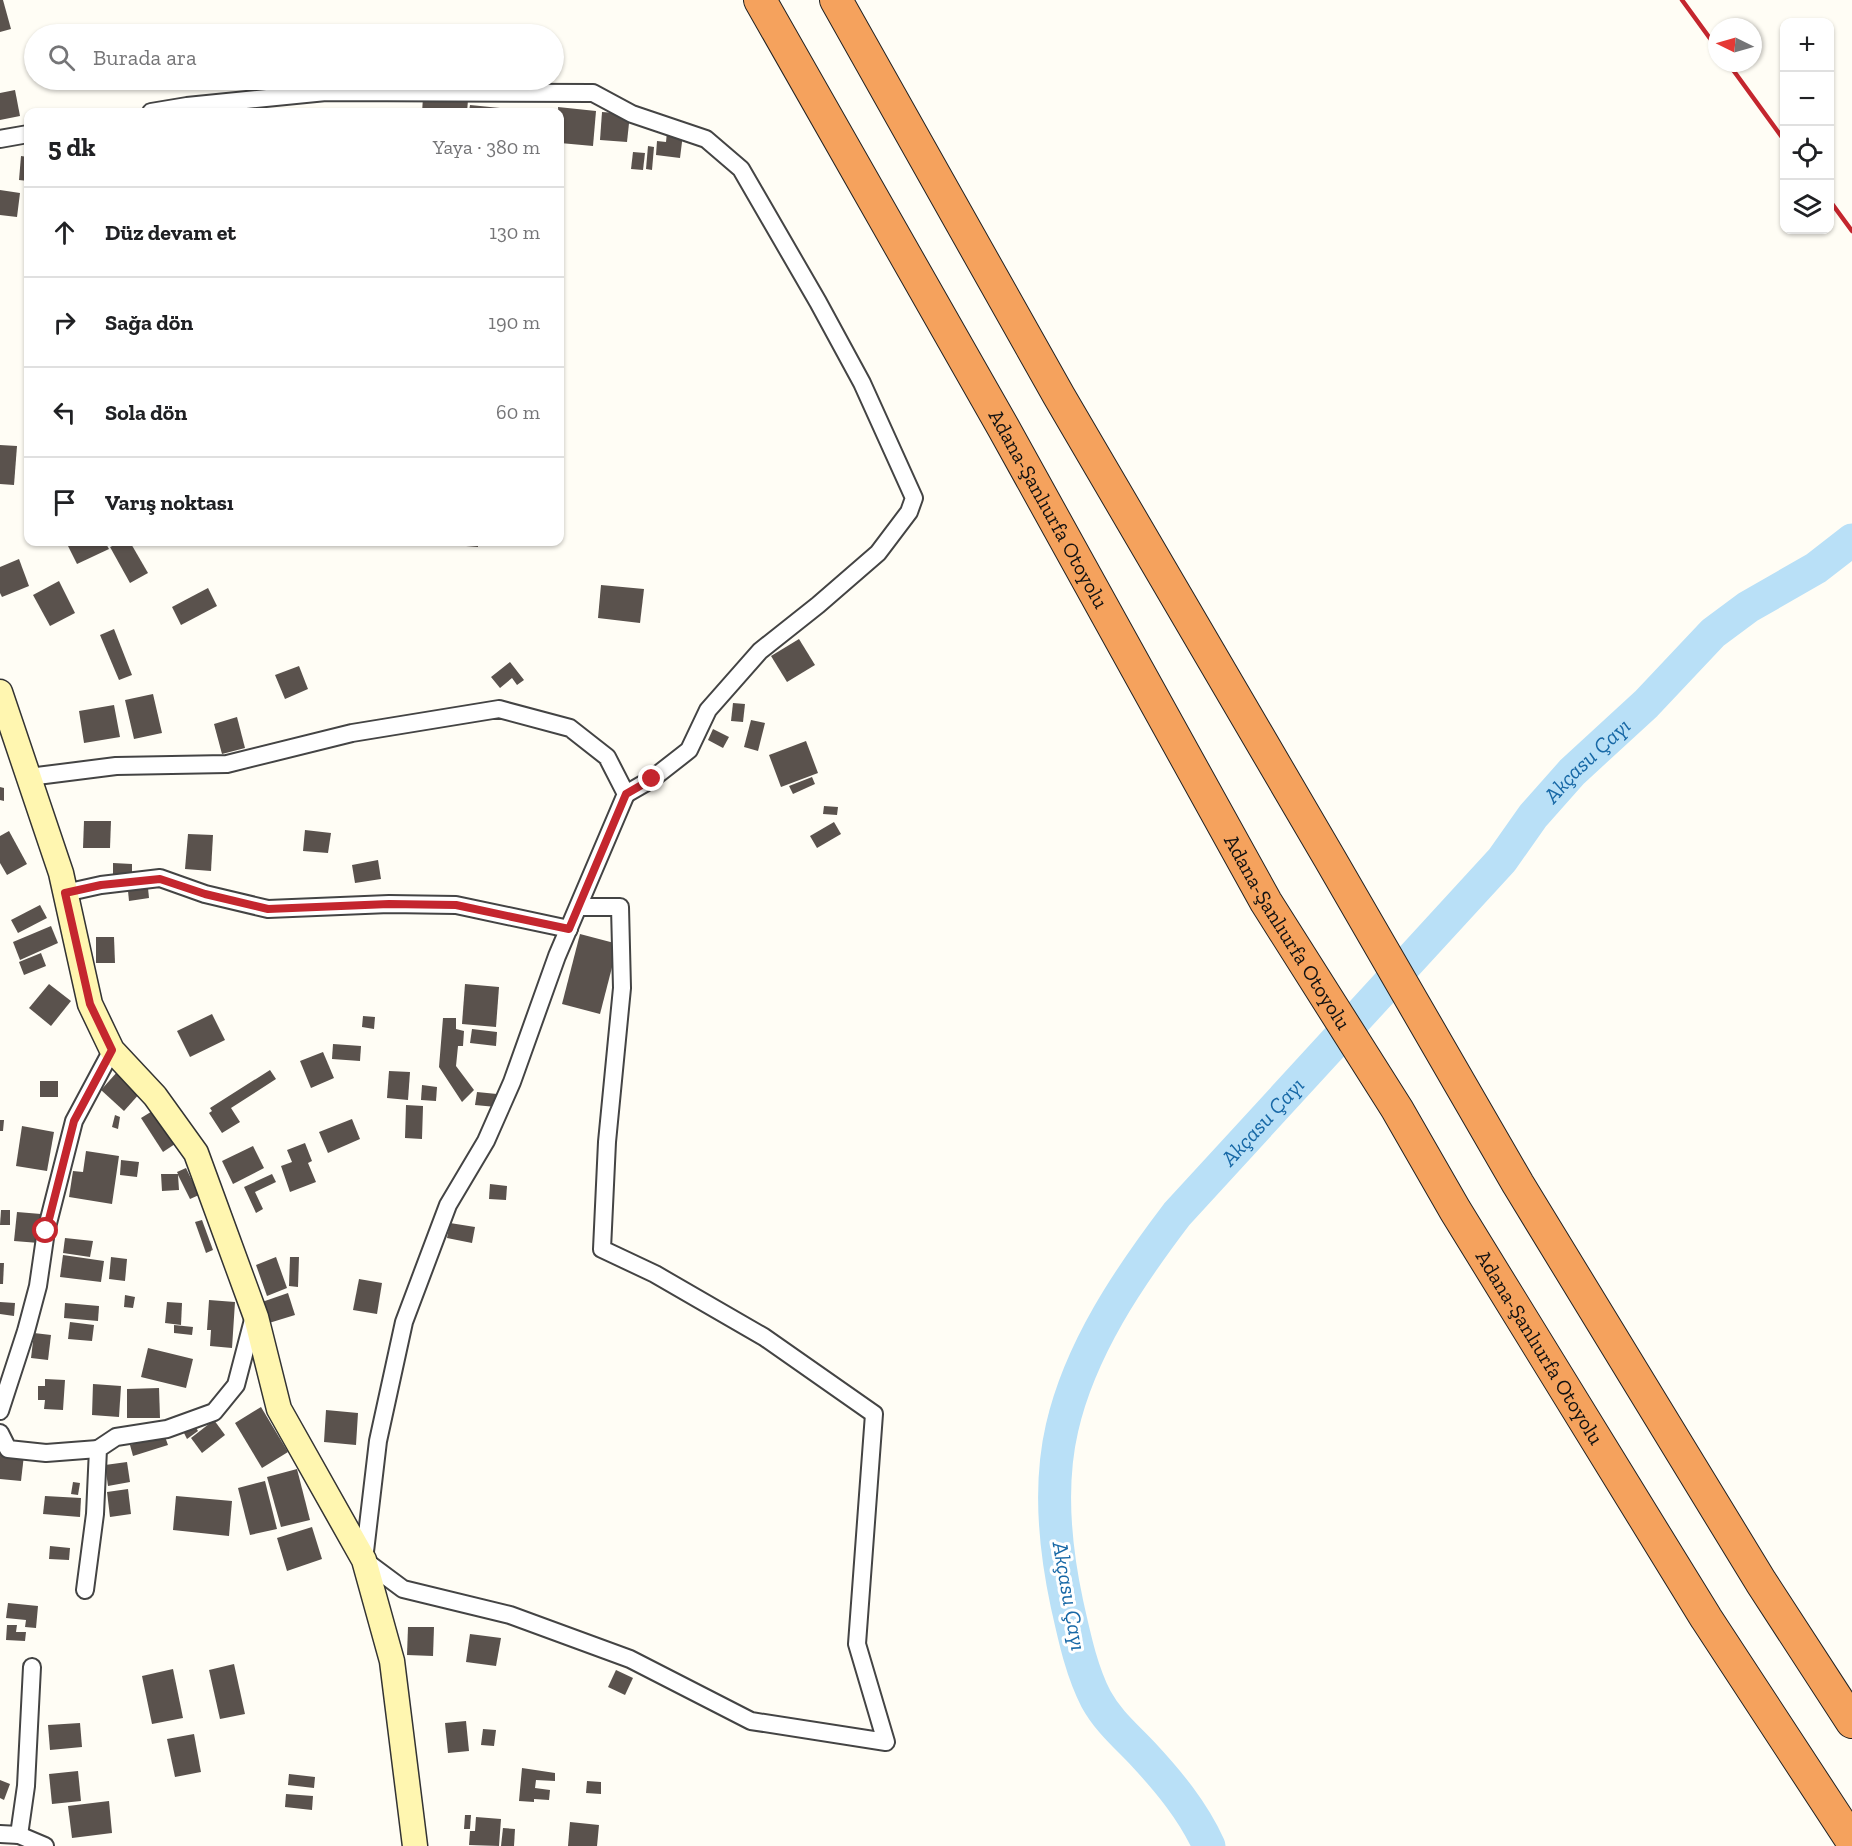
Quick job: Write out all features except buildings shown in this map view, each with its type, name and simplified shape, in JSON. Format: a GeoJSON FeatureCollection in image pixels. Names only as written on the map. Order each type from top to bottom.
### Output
{"type":"FeatureCollection","features":[{"type":"Feature","properties":{"kind":"highway","name":"Adana-Şanlıurfa Otoyolu"},"geometry":{"type":"LineString","coordinates":[[760,0],[998,417],[1266,902],[1397,1109],[1455,1210],[1706,1618],[1852,1841]]}},
{"type":"Feature","properties":{"kind":"highway"},"geometry":{"type":"LineString","coordinates":[[836,0],[1059,396],[1518,1184],[1761,1582],[1852,1722]]}},
{"type":"Feature","properties":{"kind":"street"},"geometry":{"type":"LineString","coordinates":[[175,108],[326,92],[594,93],[632,114],[706,139],[741,168],[862,383],[914,498],[909,512],[878,553],[760,651],[708,710],[689,750],[652,779],[626,794],[533,1018],[512,1082],[486,1141],[448,1205],[404,1322],[378,1441],[364,1560]]}},
{"type":"Feature","properties":{"kind":"street"},"geometry":{"type":"LineString","coordinates":[[0,139],[24,135]]}},
{"type":"Feature","properties":{"kind":"street"},"geometry":{"type":"LineString","coordinates":[[0,692],[61,873],[90,1004],[112,1050],[155,1096],[196,1153],[254,1313],[279,1409],[364,1560],[392,1661],[416,1846]]}},
{"type":"Feature","properties":{"kind":"street"},"geometry":{"type":"LineString","coordinates":[[29,777],[116,766],[227,764],[352,733],[499,709],[570,728],[607,757],[626,794]]}},
{"type":"Feature","properties":{"kind":"street"},"geometry":{"type":"LineString","coordinates":[[65,893],[101,885],[160,879],[205,894],[268,909],[389,904],[456,905],[569,929]]}},
{"type":"Feature","properties":{"kind":"street"},"geometry":{"type":"LineString","coordinates":[[364,1560],[403,1589],[510,1615],[630,1659],[751,1721],[886,1742],[857,1644],[874,1414],[764,1337],[655,1274],[602,1249],[608,1142],[622,988],[620,907],[578,907]]}},
{"type":"Feature","properties":{"kind":"street"},"geometry":{"type":"LineString","coordinates":[[0,1411],[38,1286],[46,1231],[74,1121],[112,1050]]}},
{"type":"Feature","properties":{"kind":"street"},"geometry":{"type":"LineString","coordinates":[[0,1433],[8,1449],[46,1453],[99,1449],[116,1437],[167,1429],[214,1412],[236,1385],[254,1313]]}},
{"type":"Feature","properties":{"kind":"street"},"geometry":{"type":"LineString","coordinates":[[85,1590],[95,1514],[99,1449]]}},
{"type":"Feature","properties":{"kind":"street"},"geometry":{"type":"LineString","coordinates":[[19,1835],[26,1786],[32,1667]]}},
{"type":"Feature","properties":{"kind":"street"},"geometry":{"type":"LineString","coordinates":[[0,1834],[19,1835],[45,1846]]}},
{"type":"Feature","properties":{"kind":"waterway","name":"Akçasu Çayı"},"geometry":{"type":"LineString","coordinates":[[1209,1846],[1196,1821],[1171,1786],[1101,1707],[1086,1676],[1072,1628],[1059,1561],[1055,1516],[1056,1471],[1062,1428],[1070,1399],[1094,1342],[1124,1289],[1177,1214],[1502,860],[1533,816],[1572,772],[1646,704],[1713,633],[1748,607],[1816,568],[1852,540]]}},
{"type":"Feature","properties":{"kind":"railway"},"geometry":{"type":"LineString","coordinates":[[1682,0],[1708,36]]}},
{"type":"Feature","properties":{"kind":"railway"},"geometry":{"type":"LineString","coordinates":[[1735,72],[1780,134]]}},
{"type":"Feature","properties":{"kind":"railway"},"geometry":{"type":"LineString","coordinates":[[1834,206],[1852,231]]}},
{"type":"Feature","properties":{"kind":"route"},"geometry":{"type":"LineString","coordinates":[[46,1231],[74,1121],[112,1050],[90,1004],[65,893],[101,885],[160,879],[205,894],[268,909],[389,904],[456,905],[569,929],[626,794],[652,779]]}}]}
